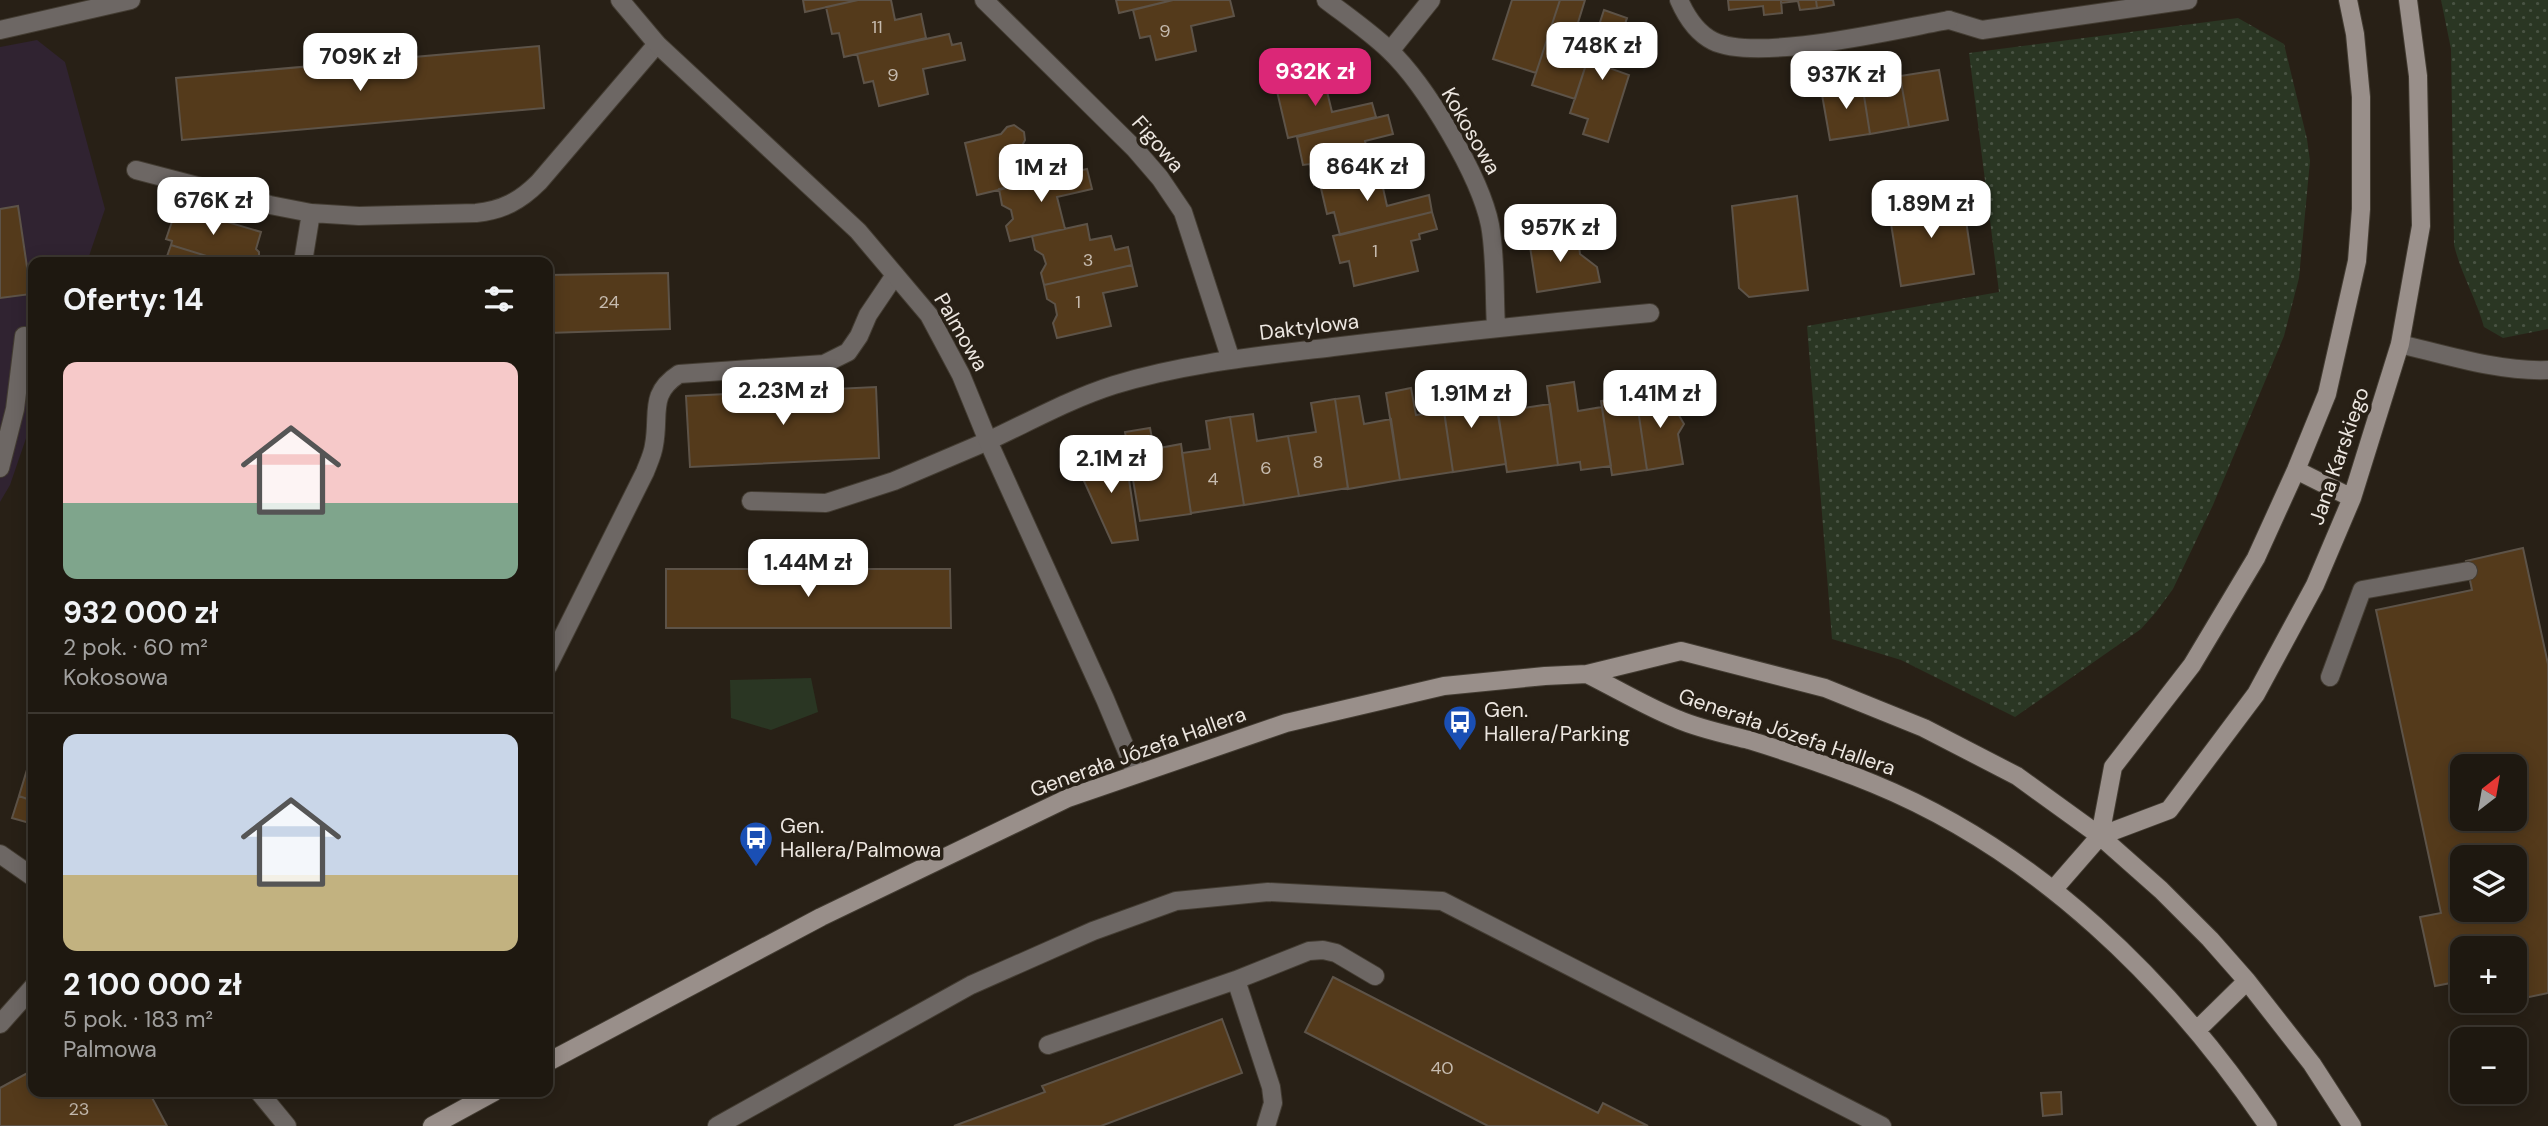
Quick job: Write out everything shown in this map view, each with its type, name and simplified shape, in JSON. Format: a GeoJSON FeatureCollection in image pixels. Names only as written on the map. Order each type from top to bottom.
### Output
{"type":"FeatureCollection","features":[{"type":"Feature","properties":{"kind":"main road","name":"Jana Karskiego"},"geometry":{"type":"LineString","coordinates":[[2100,835],[2113,767],[2192,665],[2256,558],[2327,394],[2357,261],[2361,209],[2361,97],[2355,34],[2348,0]]}},
{"type":"Feature","properties":{"kind":"main road","name":"Jana Karskiego"},"geometry":{"type":"LineString","coordinates":[[2053,890],[2100,835],[2169,810],[2256,694],[2315,585],[2352,498],[2400,344],[2421,226],[2418,76],[2408,0]]}},
{"type":"Feature","properties":{"kind":"main road"},"geometry":{"type":"LineString","coordinates":[[2296,470],[2352,498]]}},
{"type":"Feature","properties":{"kind":"main road","name":"Generała Józefa Hallera"},"geometry":{"type":"LineString","coordinates":[[553,1059],[821,917],[1068,798],[1136,773],[1286,723],[1444,687],[1587,674],[1681,651],[1825,688],[1924,728],[2017,776],[2100,835],[2161,890],[2247,981],[2312,1064],[2352,1126]]}},
{"type":"Feature","properties":{"kind":"main road","name":"Generała Józefa Hallera"},"geometry":{"type":"LineString","coordinates":[[1587,674],[1678,720],[1797,755],[1885,789],[1982,839],[2053,890],[2095,925],[2197,1030],[2268,1126]]}},
{"type":"Feature","properties":{"kind":"main road"},"geometry":{"type":"LineString","coordinates":[[2197,1030],[2247,981]]}},
{"type":"Feature","properties":{"kind":"main road"},"geometry":{"type":"LineString","coordinates":[[432,1126],[485,1097]]}},
{"type":"Feature","properties":{"kind":"street"},"geometry":{"type":"LineString","coordinates":[[0,30],[131,0]]}},
{"type":"Feature","properties":{"kind":"street","name":"Palmowa"},"geometry":{"type":"LineString","coordinates":[[620,0],[657,44],[858,231],[934,324],[961,375],[1136,773]]}},
{"type":"Feature","properties":{"kind":"street","name":"Figowa"},"geometry":{"type":"LineString","coordinates":[[984,0],[1135,149],[1160,178],[1183,212],[1231,360]]}},
{"type":"Feature","properties":{"kind":"street","name":"Kokosowa"},"geometry":{"type":"LineString","coordinates":[[1326,0],[1390,51],[1433,108],[1465,159],[1478,185],[1490,227],[1496,327]]}},
{"type":"Feature","properties":{"kind":"street"},"geometry":{"type":"LineString","coordinates":[[1390,51],[1431,0]]}},
{"type":"Feature","properties":{"kind":"street"},"geometry":{"type":"LineString","coordinates":[[1679,0],[1701,33],[1714,41],[1748,48],[1790,47],[1949,20],[1982,30],[2188,0]]}},
{"type":"Feature","properties":{"kind":"street"},"geometry":{"type":"LineString","coordinates":[[136,170],[311,213],[359,216],[492,211],[518,201],[539,182],[657,44]]}},
{"type":"Feature","properties":{"kind":"street"},"geometry":{"type":"LineString","coordinates":[[304,257],[311,213]]}},
{"type":"Feature","properties":{"kind":"street"},"geometry":{"type":"LineString","coordinates":[[553,656],[645,472],[654,447],[658,395],[666,383],[679,374],[824,364],[848,352],[868,315],[895,275]]}},
{"type":"Feature","properties":{"kind":"street","name":"Daktylowa"},"geometry":{"type":"LineString","coordinates":[[751,501],[825,503],[894,481],[1084,396],[1144,377],[1231,360],[1496,327],[1650,313]]}},
{"type":"Feature","properties":{"kind":"street"},"geometry":{"type":"LineString","coordinates":[[0,468],[15,410],[24,336]]}},
{"type":"Feature","properties":{"kind":"street"},"geometry":{"type":"LineString","coordinates":[[2400,344],[2467,360],[2548,370]]}},
{"type":"Feature","properties":{"kind":"street"},"geometry":{"type":"LineString","coordinates":[[2330,677],[2362,590],[2468,571]]}},
{"type":"Feature","properties":{"kind":"street"},"geometry":{"type":"LineString","coordinates":[[0,855],[28,874]]}},
{"type":"Feature","properties":{"kind":"street"},"geometry":{"type":"LineString","coordinates":[[717,1126],[971,985],[1093,931],[1176,901],[1268,892],[1442,901],[1882,1126]]}},
{"type":"Feature","properties":{"kind":"street"},"geometry":{"type":"LineString","coordinates":[[1048,1045],[1236,980],[1309,951],[1336,953],[1375,975]]}},
{"type":"Feature","properties":{"kind":"street"},"geometry":{"type":"LineString","coordinates":[[1236,980],[1271,1087],[1273,1103],[1266,1126]]}},
{"type":"Feature","properties":{"kind":"street"},"geometry":{"type":"LineString","coordinates":[[0,1024],[28,993]]}},
{"type":"Feature","properties":{"kind":"street"},"geometry":{"type":"LineString","coordinates":[[262,1097],[287,1126]]}},
{"type":"Feature","properties":{"kind":"shaded area"},"geometry":{"type":"Polygon","coordinates":[[[37,40],[65,62],[105,209],[89,257],[28,257],[28,433],[10,485],[0,502],[0,47],[37,40]]]}},
{"type":"Feature","properties":{"kind":"green space"},"geometry":{"type":"Polygon","coordinates":[[[2441,0],[2548,0],[2548,329],[2503,338],[2484,327],[2457,256],[2454,245],[2451,49],[2441,0]]]}},
{"type":"Feature","properties":{"kind":"green space"},"geometry":{"type":"Polygon","coordinates":[[[2238,18],[2284,44],[2307,139],[2310,161],[2299,278],[2284,336],[2213,505],[2173,589],[2141,629],[2015,717],[1901,660],[1832,639],[1807,326],[1999,292],[1969,53],[2238,18]]]}},
{"type":"Feature","properties":{"kind":"green space"},"geometry":{"type":"Polygon","coordinates":[[[811,678],[818,712],[771,730],[731,718],[730,680],[811,678]]]}},
{"type":"Feature","properties":{"kind":"building"},"geometry":{"type":"Polygon","coordinates":[[[803,0],[858,0],[805,12],[803,0]]]}},
{"type":"Feature","properties":{"kind":"building"},"geometry":{"type":"Polygon","coordinates":[[[858,0],[891,0],[895,20],[921,14],[926,38],[844,57],[839,33],[832,34],[826,7],[858,0]]]}},
{"type":"Feature","properties":{"kind":"building"},"geometry":{"type":"Polygon","coordinates":[[[1116,0],[1173,0],[1119,13],[1116,0]]]}},
{"type":"Feature","properties":{"kind":"building"},"geometry":{"type":"Polygon","coordinates":[[[1173,0],[1230,0],[1234,16],[1191,26],[1196,51],[1156,60],[1150,36],[1140,38],[1133,10],[1173,0]]]}},
{"type":"Feature","properties":{"kind":"building"},"geometry":{"type":"Polygon","coordinates":[[[1512,0],[1560,0],[1536,73],[1493,59],[1512,0]]]}},
{"type":"Feature","properties":{"kind":"building"},"geometry":{"type":"Polygon","coordinates":[[[1560,0],[1585,0],[1572,42],[1591,49],[1575,99],[1532,85],[1560,0]]]}},
{"type":"Feature","properties":{"kind":"building"},"geometry":{"type":"Polygon","coordinates":[[[1728,0],[1781,0],[1782,13],[1764,15],[1763,6],[1729,10],[1728,0]]]}},
{"type":"Feature","properties":{"kind":"building"},"geometry":{"type":"Polygon","coordinates":[[[1781,0],[1816,0],[1817,8],[1800,10],[1798,1],[1781,3],[1781,0]]]}},
{"type":"Feature","properties":{"kind":"building"},"geometry":{"type":"Polygon","coordinates":[[[1816,0],[1833,0],[1834,5],[1817,8],[1816,0]]]}},
{"type":"Feature","properties":{"kind":"building"},"geometry":{"type":"Polygon","coordinates":[[[1604,10],[1627,18],[1615,53],[1603,50],[1598,64],[1629,75],[1608,142],[1583,134],[1588,119],[1570,113],[1604,10]]]}},
{"type":"Feature","properties":{"kind":"building"},"geometry":{"type":"Polygon","coordinates":[[[949,34],[952,45],[961,43],[965,60],[923,69],[928,94],[879,106],[873,81],[864,83],[857,54],[949,34]]]}},
{"type":"Feature","properties":{"kind":"building"},"geometry":{"type":"Polygon","coordinates":[[[539,46],[544,108],[182,140],[176,78],[539,46]]]}},
{"type":"Feature","properties":{"kind":"building"},"geometry":{"type":"Polygon","coordinates":[[[1939,70],[1948,120],[1909,127],[1900,76],[1939,70]]]}},
{"type":"Feature","properties":{"kind":"building"},"geometry":{"type":"Polygon","coordinates":[[[1323,75],[1332,112],[1372,103],[1376,117],[1288,138],[1276,87],[1323,75]]]}},
{"type":"Feature","properties":{"kind":"building"},"geometry":{"type":"Polygon","coordinates":[[[1900,76],[1909,127],[1870,134],[1862,83],[1900,76]]]}},
{"type":"Feature","properties":{"kind":"building"},"geometry":{"type":"Polygon","coordinates":[[[1862,83],[1870,134],[1830,140],[1821,89],[1862,83]]]}},
{"type":"Feature","properties":{"kind":"building"},"geometry":{"type":"Polygon","coordinates":[[[1388,115],[1393,134],[1365,141],[1372,172],[1314,185],[1310,164],[1303,165],[1297,137],[1388,115]]]}},
{"type":"Feature","properties":{"kind":"building"},"geometry":{"type":"Polygon","coordinates":[[[1014,125],[1024,132],[1025,140],[1019,151],[1021,158],[1057,151],[1062,175],[977,195],[965,143],[1001,134],[1007,127],[1014,125]]]}},
{"type":"Feature","properties":{"kind":"building"},"geometry":{"type":"Polygon","coordinates":[[[1087,169],[1092,189],[1057,197],[1065,229],[1010,241],[1006,226],[1013,219],[1011,210],[1002,205],[999,189],[1087,169]]]}},
{"type":"Feature","properties":{"kind":"building"},"geometry":{"type":"Polygon","coordinates":[[[1379,170],[1387,206],[1429,195],[1432,212],[1340,235],[1334,212],[1327,214],[1320,184],[1379,170]]]}},
{"type":"Feature","properties":{"kind":"building"},"geometry":{"type":"Polygon","coordinates":[[[1962,194],[1974,274],[1901,286],[1888,205],[1962,194]]]}},
{"type":"Feature","properties":{"kind":"building"},"geometry":{"type":"Polygon","coordinates":[[[1797,196],[1808,290],[1749,297],[1739,288],[1732,206],[1797,196]]]}},
{"type":"Feature","properties":{"kind":"building"},"geometry":{"type":"Polygon","coordinates":[[[18,206],[28,274],[28,294],[0,298],[0,209],[18,206]]]}},
{"type":"Feature","properties":{"kind":"building"},"geometry":{"type":"Polygon","coordinates":[[[177,207],[261,232],[256,249],[259,257],[210,257],[171,245],[172,241],[166,239],[177,207]]]}},
{"type":"Feature","properties":{"kind":"building"},"geometry":{"type":"Polygon","coordinates":[[[1432,212],[1437,229],[1419,234],[1420,239],[1411,241],[1418,271],[1354,286],[1349,261],[1340,263],[1333,236],[1432,212]]]}},
{"type":"Feature","properties":{"kind":"building"},"geometry":{"type":"Polygon","coordinates":[[[1087,224],[1090,240],[1111,236],[1115,250],[1128,247],[1132,265],[1044,285],[1041,273],[1046,264],[1043,255],[1035,250],[1032,236],[1087,224]]]}},
{"type":"Feature","properties":{"kind":"building"},"geometry":{"type":"Polygon","coordinates":[[[1559,234],[1574,247],[1579,246],[1580,254],[1597,267],[1600,282],[1537,292],[1529,240],[1559,234]]]}},
{"type":"Feature","properties":{"kind":"building"},"geometry":{"type":"Polygon","coordinates":[[[171,245],[210,257],[167,257],[171,245]]]}},
{"type":"Feature","properties":{"kind":"building"},"geometry":{"type":"Polygon","coordinates":[[[1132,265],[1137,286],[1103,293],[1111,326],[1057,338],[1053,323],[1057,315],[1055,304],[1047,299],[1044,285],[1132,265]]]}},
{"type":"Feature","properties":{"kind":"building"},"geometry":{"type":"Polygon","coordinates":[[[668,273],[670,329],[553,333],[553,275],[668,273]]]}},
{"type":"Feature","properties":{"kind":"building"},"geometry":{"type":"Polygon","coordinates":[[[1465,380],[1470,407],[1496,403],[1506,464],[1453,472],[1440,385],[1465,380]]]}},
{"type":"Feature","properties":{"kind":"building"},"geometry":{"type":"Polygon","coordinates":[[[1519,381],[1524,408],[1550,404],[1558,465],[1507,472],[1494,385],[1519,381]]]}},
{"type":"Feature","properties":{"kind":"building"},"geometry":{"type":"Polygon","coordinates":[[[1574,382],[1578,411],[1602,407],[1611,466],[1581,470],[1580,462],[1558,465],[1547,386],[1574,382]]]}},
{"type":"Feature","properties":{"kind":"building"},"geometry":{"type":"Polygon","coordinates":[[[876,387],[879,458],[690,467],[686,396],[876,387]]]}},
{"type":"Feature","properties":{"kind":"building"},"geometry":{"type":"Polygon","coordinates":[[[1411,388],[1416,415],[1444,411],[1453,472],[1400,480],[1386,393],[1411,388]]]}},
{"type":"Feature","properties":{"kind":"building"},"geometry":{"type":"Polygon","coordinates":[[[1672,391],[1674,407],[1684,424],[1678,434],[1683,464],[1647,470],[1636,396],[1672,391]]]}},
{"type":"Feature","properties":{"kind":"building"},"geometry":{"type":"Polygon","coordinates":[[[1359,396],[1364,424],[1391,419],[1400,480],[1348,489],[1335,399],[1359,396]]]}},
{"type":"Feature","properties":{"kind":"building"},"geometry":{"type":"Polygon","coordinates":[[[1636,396],[1647,470],[1612,475],[1601,401],[1636,396]]]}},
{"type":"Feature","properties":{"kind":"building"},"geometry":{"type":"Polygon","coordinates":[[[1335,399],[1348,488],[1299,496],[1288,436],[1316,432],[1311,403],[1335,399]]]}},
{"type":"Feature","properties":{"kind":"building"},"geometry":{"type":"Polygon","coordinates":[[[1253,414],[1257,441],[1288,436],[1299,496],[1244,505],[1230,417],[1253,414]]]}},
{"type":"Feature","properties":{"kind":"building"},"geometry":{"type":"Polygon","coordinates":[[[1230,417],[1244,505],[1191,513],[1182,453],[1210,449],[1206,421],[1230,417]]]}},
{"type":"Feature","properties":{"kind":"building"},"geometry":{"type":"Polygon","coordinates":[[[1150,428],[1154,449],[1181,444],[1191,514],[1140,521],[1125,432],[1150,428]]]}},
{"type":"Feature","properties":{"kind":"building"},"geometry":{"type":"Polygon","coordinates":[[[1123,446],[1138,540],[1112,543],[1075,461],[1124,453],[1123,446]]]}},
{"type":"Feature","properties":{"kind":"building"},"geometry":{"type":"Polygon","coordinates":[[[2523,548],[2548,664],[2548,993],[2527,997],[2527,936],[2450,936],[2450,983],[2435,986],[2420,917],[2441,913],[2376,610],[2472,590],[2466,561],[2523,548]]]}},
{"type":"Feature","properties":{"kind":"building"},"geometry":{"type":"Polygon","coordinates":[[[666,569],[950,569],[951,628],[666,628],[666,569]]]}},
{"type":"Feature","properties":{"kind":"building"},"geometry":{"type":"Polygon","coordinates":[[[28,766],[28,799],[19,796],[28,766]]]}},
{"type":"Feature","properties":{"kind":"building"},"geometry":{"type":"Polygon","coordinates":[[[19,796],[28,799],[28,823],[12,818],[19,796]]]}},
{"type":"Feature","properties":{"kind":"building"},"geometry":{"type":"Polygon","coordinates":[[[1333,977],[1598,1113],[1603,1103],[1648,1126],[1488,1126],[1305,1032],[1333,977]]]}},
{"type":"Feature","properties":{"kind":"building"},"geometry":{"type":"Polygon","coordinates":[[[1222,1019],[1242,1073],[1101,1126],[954,1126],[1045,1092],[1042,1086],[1222,1019]]]}},
{"type":"Feature","properties":{"kind":"building"},"geometry":{"type":"Polygon","coordinates":[[[28,1073],[28,1097],[152,1097],[167,1126],[0,1126],[0,1088],[28,1073]]]}},
{"type":"Feature","properties":{"kind":"building"},"geometry":{"type":"Polygon","coordinates":[[[2061,1092],[2062,1114],[2043,1116],[2041,1093],[2061,1092]]]}},
{"type":"Feature","properties":{"kind":"place","name":"Gen. Hallera/Parking"},"geometry":{"type":"Point","coordinates":[1460,752]}},
{"type":"Feature","properties":{"kind":"place","name":"Gen. Hallera/Palmowa"},"geometry":{"type":"Point","coordinates":[756,868]}}]}
